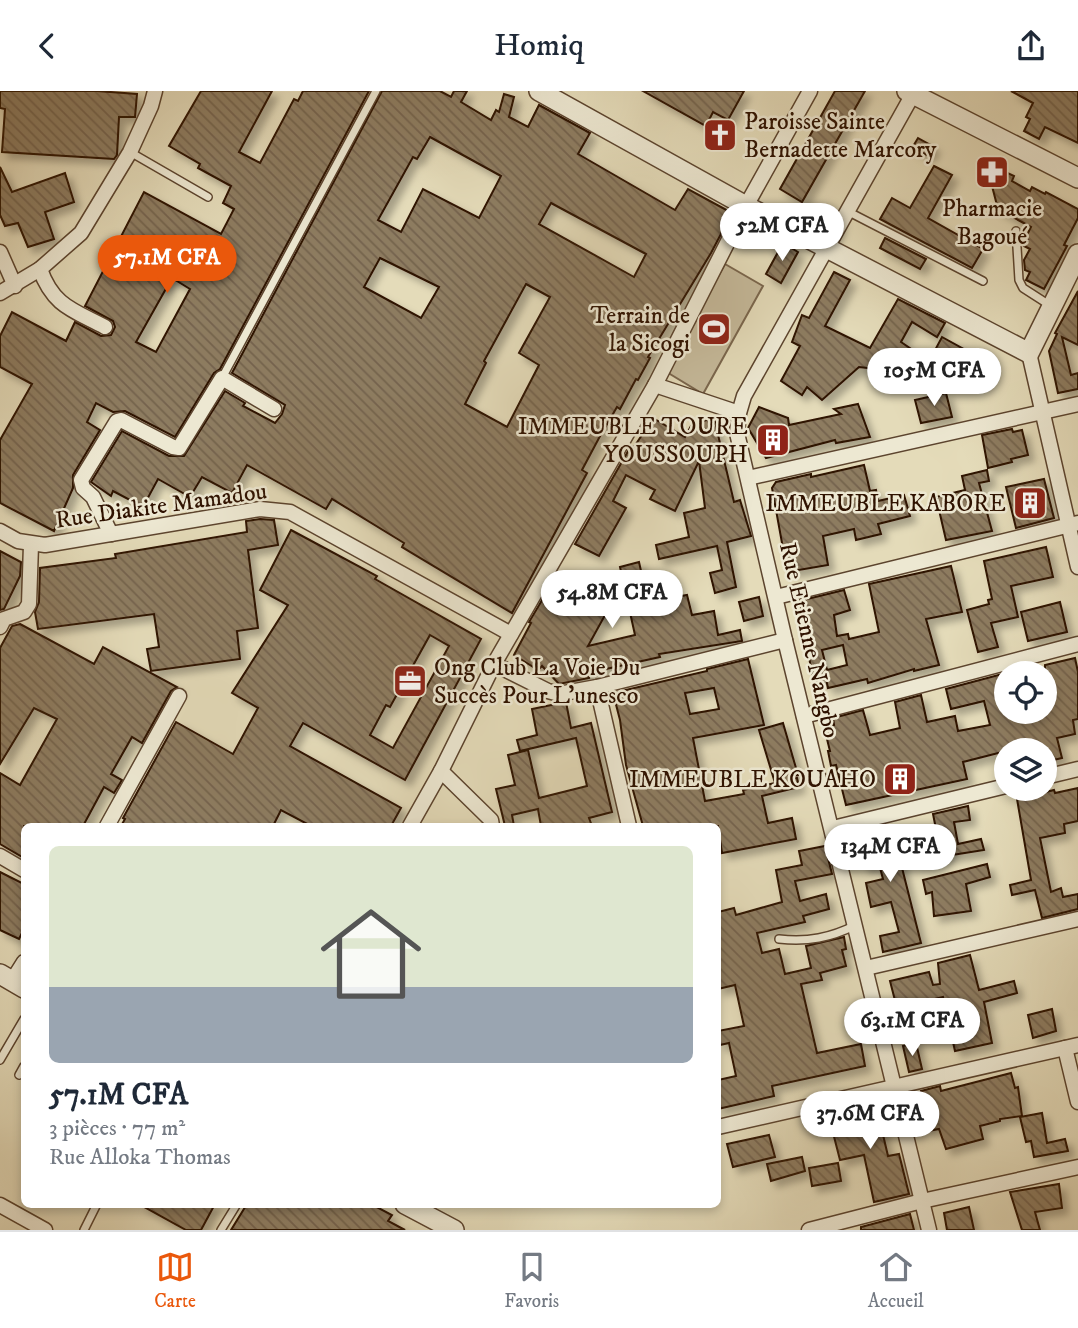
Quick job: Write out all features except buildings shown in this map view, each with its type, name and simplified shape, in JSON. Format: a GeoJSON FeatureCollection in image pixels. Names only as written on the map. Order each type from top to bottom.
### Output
{"type":"FeatureCollection","features":[{"type":"Feature","properties":{"kind":"street"},"geometry":{"type":"LineString","coordinates":[[0,293],[40,269],[81,233],[130,152],[155,91]]}},
{"type":"Feature","properties":{"kind":"street"},"geometry":{"type":"LineString","coordinates":[[539,91],[828,250],[1029,353]]}},
{"type":"Feature","properties":{"kind":"street"},"geometry":{"type":"LineString","coordinates":[[412,823],[441,771],[494,664],[654,386],[746,206],[810,91]]}},
{"type":"Feature","properties":{"kind":"street"},"geometry":{"type":"LineString","coordinates":[[912,92],[1078,178]]}},
{"type":"Feature","properties":{"kind":"street","name":"Rue Etienne Nangbo"},"geometry":{"type":"LineString","coordinates":[[912,92],[849,212],[744,396],[737,433],[929,1230]]}},
{"type":"Feature","properties":{"kind":"street"},"geometry":{"type":"LineString","coordinates":[[0,252],[15,286]]}},
{"type":"Feature","properties":{"kind":"street"},"geometry":{"type":"LineString","coordinates":[[1078,254],[1029,353],[1042,412],[1073,524],[1078,567]]}},
{"type":"Feature","properties":{"kind":"street"},"geometry":{"type":"LineString","coordinates":[[40,269],[60,304],[105,327]]}},
{"type":"Feature","properties":{"kind":"street"},"geometry":{"type":"LineString","coordinates":[[111,534],[93,497],[83,488],[81,480],[117,421],[121,420],[179,448],[222,378],[274,409]]}},
{"type":"Feature","properties":{"kind":"street"},"geometry":{"type":"LineString","coordinates":[[654,386],[739,413]]}},
{"type":"Feature","properties":{"kind":"street"},"geometry":{"type":"LineString","coordinates":[[748,478],[1078,404]]}},
{"type":"Feature","properties":{"kind":"street","name":"Rue Diakite Mamadou"},"geometry":{"type":"LineString","coordinates":[[0,531],[18,541],[45,545],[260,509],[290,512],[511,634]]}},
{"type":"Feature","properties":{"kind":"street"},"geometry":{"type":"LineString","coordinates":[[776,597],[1073,524]]}},
{"type":"Feature","properties":{"kind":"street"},"geometry":{"type":"LineString","coordinates":[[1,621],[24,612],[29,604],[31,545]]}},
{"type":"Feature","properties":{"kind":"street"},"geometry":{"type":"LineString","coordinates":[[494,664],[559,694],[785,641]]}},
{"type":"Feature","properties":{"kind":"street"},"geometry":{"type":"LineString","coordinates":[[804,716],[1078,644]]}},
{"type":"Feature","properties":{"kind":"street"},"geometry":{"type":"LineString","coordinates":[[597,687],[627,823]]}},
{"type":"Feature","properties":{"kind":"street"},"geometry":{"type":"LineString","coordinates":[[109,823],[179,696]]}},
{"type":"Feature","properties":{"kind":"street"},"geometry":{"type":"LineString","coordinates":[[1057,774],[1078,769]]}},
{"type":"Feature","properties":{"kind":"street"},"geometry":{"type":"LineString","coordinates":[[441,771],[492,823]]}},
{"type":"Feature","properties":{"kind":"street"},"geometry":{"type":"LineString","coordinates":[[832,828],[994,789]]}},
{"type":"Feature","properties":{"kind":"street"},"geometry":{"type":"LineString","coordinates":[[0,856],[21,868]]}},
{"type":"Feature","properties":{"kind":"street"},"geometry":{"type":"LineString","coordinates":[[866,968],[1078,919]]}},
{"type":"Feature","properties":{"kind":"street"},"geometry":{"type":"LineString","coordinates":[[721,1126],[1071,1046],[1078,1102]]}},
{"type":"Feature","properties":{"kind":"street"},"geometry":{"type":"LineString","coordinates":[[809,1230],[922,1201],[1078,1167]]}},
{"type":"Feature","properties":{"kind":"street"},"geometry":{"type":"LineString","coordinates":[[0,1205],[45,1230]]}},
{"type":"Feature","properties":{"kind":"street"},"geometry":{"type":"LineString","coordinates":[[419,1208],[454,1230]]}},
{"type":"Feature","properties":{"kind":"lane"},"geometry":{"type":"LineString","coordinates":[[222,378],[376,91]]}},
{"type":"Feature","properties":{"kind":"lane"},"geometry":{"type":"LineString","coordinates":[[130,152],[208,197]]}},
{"type":"Feature","properties":{"kind":"lane"},"geometry":{"type":"LineString","coordinates":[[849,212],[983,281]]}},
{"type":"Feature","properties":{"kind":"lane"},"geometry":{"type":"LineString","coordinates":[[1016,231],[1019,280],[1023,288],[1052,306]]}},
{"type":"Feature","properties":{"kind":"lane"},"geometry":{"type":"LineString","coordinates":[[779,939],[820,939],[856,925]]}},
{"type":"Feature","properties":{"kind":"lane"},"geometry":{"type":"LineString","coordinates":[[0,1060],[21,1024]]}},
{"type":"Feature","properties":{"kind":"lane"},"geometry":{"type":"LineString","coordinates":[[19,1075],[21,1071]]}},
{"type":"Feature","properties":{"kind":"lane"},"geometry":{"type":"LineString","coordinates":[[84,1230],[95,1208]]}},
{"type":"Feature","properties":{"kind":"lane"},"geometry":{"type":"LineString","coordinates":[[221,1230],[235,1208]]}},
{"type":"Feature","properties":{"kind":"shaded area","name":"Terrain de la Sicogi"},"geometry":{"type":"Polygon","coordinates":[[[725,264],[763,286],[703,394],[665,371],[725,264]]]}},
{"type":"Feature","properties":{"kind":"place","name":"Paroisse Sainte Bernadette Marcory"},"geometry":{"type":"Point","coordinates":[720,135]}},
{"type":"Feature","properties":{"kind":"place","name":"Pharmacie Bagoué"},"geometry":{"type":"Point","coordinates":[992,172]}},
{"type":"Feature","properties":{"kind":"place","name":"Terrain de la Sicogi"},"geometry":{"type":"Point","coordinates":[714,329]}},
{"type":"Feature","properties":{"kind":"place","name":"IMMEUBLE TOURE YOUSSOUPH"},"geometry":{"type":"Point","coordinates":[773,440]}},
{"type":"Feature","properties":{"kind":"place","name":"IMMEUBLE KABORE"},"geometry":{"type":"Point","coordinates":[1030,503]}},
{"type":"Feature","properties":{"kind":"place","name":"Ong Club La Voie Du Succès Pour L'unesco"},"geometry":{"type":"Point","coordinates":[410,681]}},
{"type":"Feature","properties":{"kind":"place","name":"IMMEUBLE KOUAHO"},"geometry":{"type":"Point","coordinates":[900,779]}}]}
